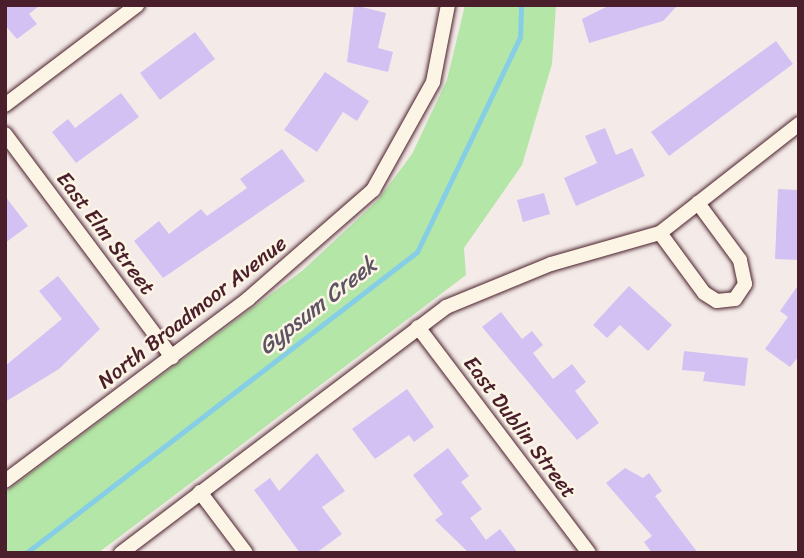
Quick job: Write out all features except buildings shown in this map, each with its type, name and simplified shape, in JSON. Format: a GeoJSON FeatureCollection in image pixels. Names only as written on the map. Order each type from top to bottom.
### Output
{"type":"FeatureCollection","features":[{"type":"Feature","properties":{"kind":"street"},"geometry":{"type":"LineString","coordinates":[[5,105],[137,5]]}},
{"type":"Feature","properties":{"kind":"street","name":"North Broadmoor Avenue"},"geometry":{"type":"LineString","coordinates":[[5,481],[172,356],[373,190],[433,82],[448,5]]}},
{"type":"Feature","properties":{"kind":"street"},"geometry":{"type":"LineString","coordinates":[[121,553],[446,307],[551,264],[660,233],[799,124]]}},
{"type":"Feature","properties":{"kind":"street","name":"East Elm Street"},"geometry":{"type":"LineString","coordinates":[[5,134],[172,356]]}},
{"type":"Feature","properties":{"kind":"street"},"geometry":{"type":"LineString","coordinates":[[660,233],[704,293],[717,301],[735,299],[745,284],[740,261],[698,203]]}},
{"type":"Feature","properties":{"kind":"street","name":"East Dublin Street"},"geometry":{"type":"LineString","coordinates":[[418,327],[589,553]]}},
{"type":"Feature","properties":{"kind":"street"},"geometry":{"type":"LineString","coordinates":[[200,492],[246,553]]}},
{"type":"Feature","properties":{"kind":"green space"},"geometry":{"type":"Polygon","coordinates":[[[465,5],[556,5],[552,64],[522,165],[464,248],[466,275],[98,553],[5,553],[5,492],[302,271],[378,200],[412,154],[447,80],[465,5]]]}},
{"type":"Feature","properties":{"kind":"waterway","name":"Gypsum Creek"},"geometry":{"type":"LineString","coordinates":[[26,553],[417,252],[520,37],[521,5]]}}]}
